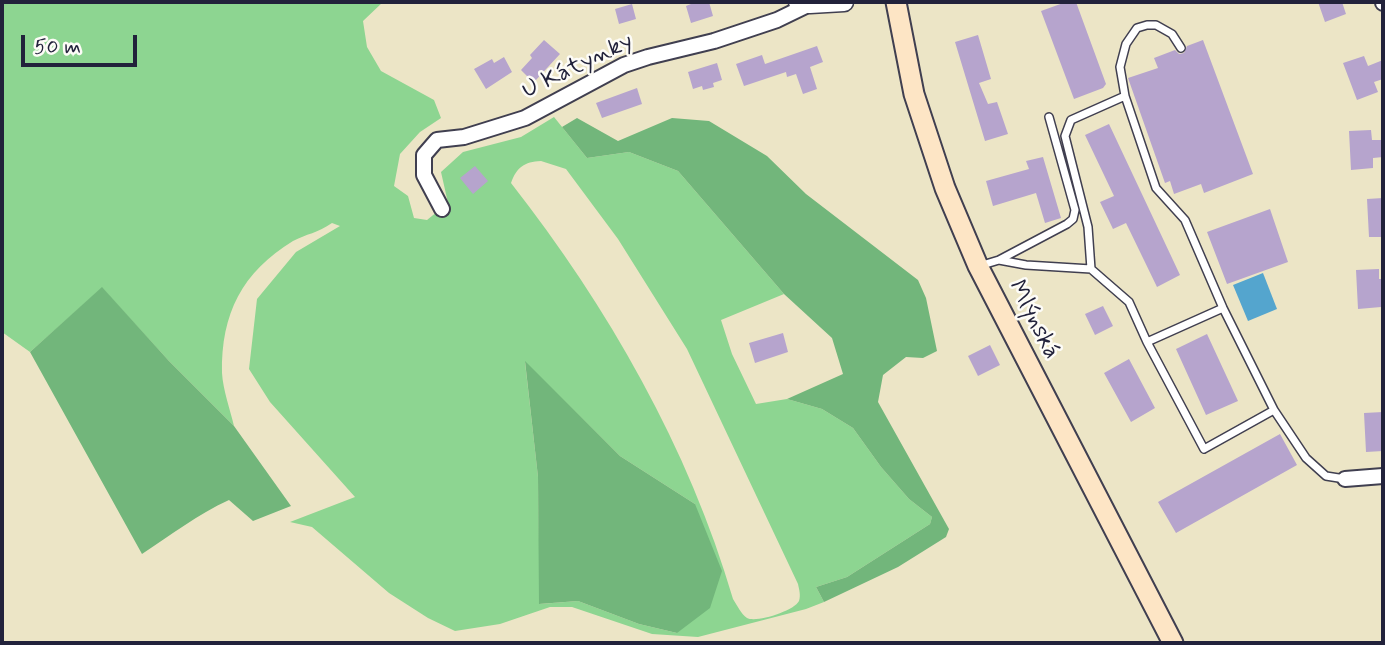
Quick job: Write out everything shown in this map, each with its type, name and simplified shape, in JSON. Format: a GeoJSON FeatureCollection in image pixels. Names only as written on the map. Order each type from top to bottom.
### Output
{"type":"FeatureCollection","features":[{"type":"Feature","properties":{"kind":"main road","name":"Mlýnská"},"geometry":{"type":"LineString","coordinates":[[896,2],[914,94],[944,188],[978,266],[1173,643]]}},
{"type":"Feature","properties":{"kind":"street"},"geometry":{"type":"LineString","coordinates":[[804,3],[844,2]]}},
{"type":"Feature","properties":{"kind":"street","name":"U Kátynky"},"geometry":{"type":"LineString","coordinates":[[442,209],[424,175],[424,155],[437,141],[464,138],[524,118],[624,65],[714,41],[777,20],[804,3]]}},
{"type":"Feature","properties":{"kind":"street"},"geometry":{"type":"LineString","coordinates":[[1346,479],[1383,476]]}},
{"type":"Feature","properties":{"kind":"lane"},"geometry":{"type":"LineString","coordinates":[[1181,48],[1172,34],[1156,24],[1137,28],[1126,44],[1120,67],[1125,96],[1156,188],[1185,220],[1223,308],[1274,410],[1306,458],[1326,476],[1346,479]]}},
{"type":"Feature","properties":{"kind":"lane"},"geometry":{"type":"LineString","coordinates":[[1091,270],[1088,227],[1065,136],[1071,120],[1125,96]]}},
{"type":"Feature","properties":{"kind":"lane"},"geometry":{"type":"LineString","coordinates":[[978,266],[999,260],[1073,219],[1075,210],[1049,117]]}},
{"type":"Feature","properties":{"kind":"lane"},"geometry":{"type":"LineString","coordinates":[[999,260],[1091,270],[1129,302],[1147,342],[1204,449],[1274,410]]}},
{"type":"Feature","properties":{"kind":"lane"},"geometry":{"type":"LineString","coordinates":[[1147,342],[1223,308]]}},
{"type":"Feature","properties":{"kind":"green space"},"geometry":{"type":"Polygon","coordinates":[[[2,2],[383,2],[363,21],[367,47],[381,71],[434,100],[441,118],[420,132],[400,154],[394,186],[408,196],[414,218],[427,220],[448,203],[441,172],[463,152],[521,137],[554,117],[587,158],[629,152],[678,171],[784,294],[721,320],[732,354],[756,404],[787,399],[822,409],[853,428],[881,467],[909,499],[932,517],[930,524],[847,577],[816,587],[824,602],[698,637],[652,634],[572,607],[550,607],[500,624],[455,631],[428,618],[389,593],[312,527],[290,522],[355,497],[270,402],[249,369],[257,299],[296,252],[340,226],[332,223],[293,241],[275,253],[260,266],[238,296],[226,332],[222,373],[234,426],[102,288],[30,352],[2,332],[2,2]],[[541,161],[522,166],[511,183],[580,279],[642,381],[693,488],[733,599],[743,614],[752,619],[790,609],[799,601],[798,584],[687,349],[618,239],[566,169],[541,161]],[[525,362],[538,477],[540,604],[578,601],[639,624],[677,633],[695,504],[620,456],[525,362]]]}},
{"type":"Feature","properties":{"kind":"green space"},"geometry":{"type":"Polygon","coordinates":[[[577,118],[618,141],[672,118],[709,121],[767,156],[806,194],[918,280],[926,298],[937,351],[923,358],[906,357],[883,375],[878,402],[949,529],[946,537],[898,567],[824,602],[816,587],[847,577],[930,524],[932,517],[909,499],[881,467],[853,428],[822,409],[787,399],[843,374],[832,338],[784,294],[678,171],[629,152],[587,158],[562,127],[577,118]]]}},
{"type":"Feature","properties":{"kind":"green space"},"geometry":{"type":"Polygon","coordinates":[[[102,287],[169,361],[234,426],[291,506],[253,521],[229,500],[195,518],[142,554],[30,352],[102,287]]]}},
{"type":"Feature","properties":{"kind":"green space"},"geometry":{"type":"Polygon","coordinates":[[[525,361],[620,456],[695,504],[722,571],[710,608],[677,633],[639,624],[578,601],[539,604],[538,477],[525,361]]]}},
{"type":"Feature","properties":{"kind":"water"},"geometry":{"type":"Polygon","coordinates":[[[1263,273],[1277,309],[1248,321],[1233,285],[1263,273]]]}},
{"type":"Feature","properties":{"kind":"building"},"geometry":{"type":"Polygon","coordinates":[[[696,2],[709,2],[713,16],[691,23],[686,6],[696,2]]]}},
{"type":"Feature","properties":{"kind":"building"},"geometry":{"type":"Polygon","coordinates":[[[1066,2],[1076,2],[1106,84],[1103,88],[1074,99],[1041,11],[1066,2]]]}},
{"type":"Feature","properties":{"kind":"building"},"geometry":{"type":"Polygon","coordinates":[[[1318,2],[1342,2],[1346,14],[1325,22],[1318,2]]]}},
{"type":"Feature","properties":{"kind":"building"},"geometry":{"type":"Polygon","coordinates":[[[632,4],[636,19],[619,24],[615,9],[632,4]]]}},
{"type":"Feature","properties":{"kind":"building"},"geometry":{"type":"Polygon","coordinates":[[[978,35],[991,79],[979,83],[988,104],[997,102],[1008,134],[985,141],[955,42],[978,35]]]}},
{"type":"Feature","properties":{"kind":"building"},"geometry":{"type":"Polygon","coordinates":[[[544,40],[560,54],[536,80],[531,80],[521,70],[544,40]]]}},
{"type":"Feature","properties":{"kind":"building"},"geometry":{"type":"Polygon","coordinates":[[[1203,40],[1253,174],[1204,193],[1201,184],[1174,194],[1170,181],[1165,183],[1128,78],[1158,68],[1154,58],[1175,50],[1179,54],[1184,53],[1187,46],[1203,40]]]}},
{"type":"Feature","properties":{"kind":"building"},"geometry":{"type":"Polygon","coordinates":[[[817,46],[823,62],[810,67],[817,89],[803,94],[796,74],[787,77],[786,72],[744,86],[736,64],[762,55],[765,64],[817,46]]]}},
{"type":"Feature","properties":{"kind":"building"},"geometry":{"type":"Polygon","coordinates":[[[1364,56],[1368,66],[1383,60],[1383,79],[1374,82],[1378,92],[1357,100],[1343,63],[1364,56]]]}},
{"type":"Feature","properties":{"kind":"building"},"geometry":{"type":"Polygon","coordinates":[[[504,57],[512,72],[486,89],[474,69],[492,59],[494,63],[504,57]]]}},
{"type":"Feature","properties":{"kind":"building"},"geometry":{"type":"Polygon","coordinates":[[[717,63],[722,80],[713,83],[714,87],[703,90],[702,86],[693,89],[688,72],[717,63]]]}},
{"type":"Feature","properties":{"kind":"building"},"geometry":{"type":"Polygon","coordinates":[[[637,88],[642,104],[602,118],[596,103],[637,88]]]}},
{"type":"Feature","properties":{"kind":"building"},"geometry":{"type":"Polygon","coordinates":[[[1109,124],[1180,275],[1157,287],[1126,223],[1113,229],[1100,202],[1114,196],[1085,135],[1109,124]]]}},
{"type":"Feature","properties":{"kind":"building"},"geometry":{"type":"Polygon","coordinates":[[[1371,130],[1372,140],[1383,140],[1383,157],[1373,158],[1373,168],[1351,170],[1349,131],[1371,130]]]}},
{"type":"Feature","properties":{"kind":"building"},"geometry":{"type":"Polygon","coordinates":[[[1043,157],[1061,218],[1045,223],[1036,193],[993,206],[986,181],[1029,169],[1026,161],[1043,157]]]}},
{"type":"Feature","properties":{"kind":"building"},"geometry":{"type":"Polygon","coordinates":[[[475,166],[488,181],[473,194],[460,178],[475,166]]]}},
{"type":"Feature","properties":{"kind":"building"},"geometry":{"type":"Polygon","coordinates":[[[1383,198],[1383,237],[1369,237],[1367,199],[1383,198]]]}},
{"type":"Feature","properties":{"kind":"building"},"geometry":{"type":"Polygon","coordinates":[[[1270,209],[1288,262],[1227,284],[1207,232],[1270,209]]]}},
{"type":"Feature","properties":{"kind":"building"},"geometry":{"type":"Polygon","coordinates":[[[1379,269],[1379,279],[1383,279],[1381,307],[1358,309],[1356,270],[1379,269]]]}},
{"type":"Feature","properties":{"kind":"building"},"geometry":{"type":"Polygon","coordinates":[[[1103,306],[1113,326],[1095,335],[1085,314],[1103,306]]]}},
{"type":"Feature","properties":{"kind":"building"},"geometry":{"type":"Polygon","coordinates":[[[783,333],[788,352],[755,363],[749,343],[783,333]]]}},
{"type":"Feature","properties":{"kind":"building"},"geometry":{"type":"Polygon","coordinates":[[[1207,334],[1238,401],[1206,415],[1176,349],[1207,334]]]}},
{"type":"Feature","properties":{"kind":"building"},"geometry":{"type":"Polygon","coordinates":[[[990,345],[1000,365],[978,376],[968,356],[990,345]]]}},
{"type":"Feature","properties":{"kind":"building"},"geometry":{"type":"Polygon","coordinates":[[[1129,359],[1155,408],[1131,422],[1104,373],[1129,359]]]}},
{"type":"Feature","properties":{"kind":"building"},"geometry":{"type":"Polygon","coordinates":[[[1383,412],[1383,451],[1366,452],[1364,413],[1383,412]]]}},
{"type":"Feature","properties":{"kind":"building"},"geometry":{"type":"Polygon","coordinates":[[[1280,434],[1297,465],[1176,533],[1158,502],[1280,434]]]}}]}
